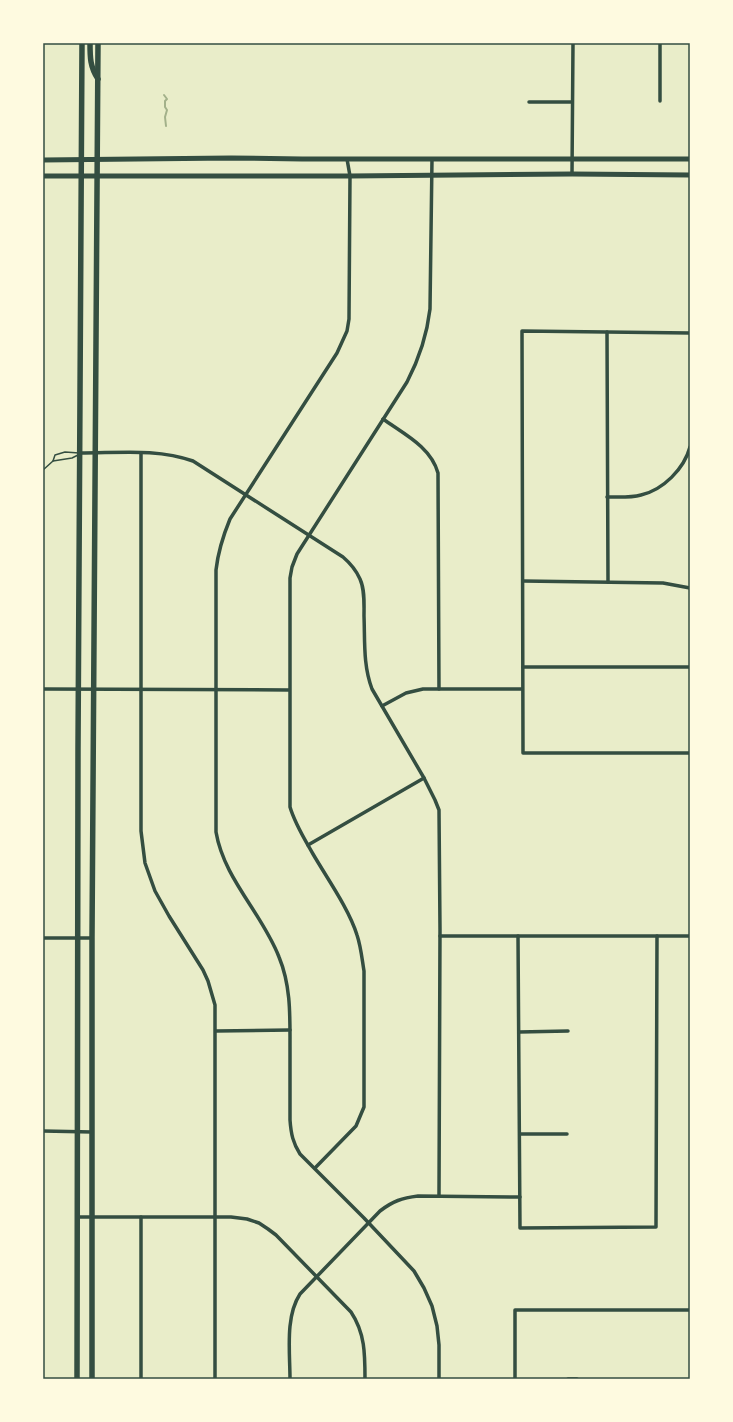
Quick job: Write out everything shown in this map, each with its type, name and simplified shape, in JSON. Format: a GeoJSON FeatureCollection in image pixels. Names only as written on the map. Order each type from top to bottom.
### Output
{"type":"FeatureCollection","features":[{"type":"Feature","properties":{"kind":"main road"},"geometry":{"type":"LineString","coordinates":[[77,1379],[77,939],[82,43]]}},
{"type":"Feature","properties":{"kind":"main road"},"geometry":{"type":"LineString","coordinates":[[90,43],[90,63],[98,80]]}},
{"type":"Feature","properties":{"kind":"main road"},"geometry":{"type":"LineString","coordinates":[[92,1379],[92,938],[98,43]]}},
{"type":"Feature","properties":{"kind":"main road"},"geometry":{"type":"LineString","coordinates":[[43,160],[231,158],[690,159]]}},
{"type":"Feature","properties":{"kind":"main road"},"geometry":{"type":"LineString","coordinates":[[43,176],[350,176],[431,174],[690,175]]}},
{"type":"Feature","properties":{"kind":"street"},"geometry":{"type":"LineString","coordinates":[[572,174],[573,43]]}},
{"type":"Feature","properties":{"kind":"street"},"geometry":{"type":"LineString","coordinates":[[660,43],[660,101]]}},
{"type":"Feature","properties":{"kind":"street"},"geometry":{"type":"LineString","coordinates":[[529,102],[572,102]]}},
{"type":"Feature","properties":{"kind":"street"},"geometry":{"type":"LineString","coordinates":[[347,159],[350,176],[350,305],[347,331],[337,353],[230,520],[224,533],[217,560],[215,690],[216,820],[218,844],[226,866],[268,931],[279,957],[288,991],[290,1013],[290,1132],[294,1143],[300,1154],[368,1222],[414,1271],[432,1306],[437,1326],[439,1344],[439,1379]]}},
{"type":"Feature","properties":{"kind":"street"},"geometry":{"type":"LineString","coordinates":[[315,1168],[356,1126],[364,1107],[365,986],[362,952],[349,917],[294,819],[290,807],[290,578],[297,554],[308,535],[407,382],[419,357],[428,327],[431,292],[432,159]]}},
{"type":"Feature","properties":{"kind":"street"},"geometry":{"type":"LineString","coordinates":[[690,332],[522,331],[523,753],[690,753]]}},
{"type":"Feature","properties":{"kind":"street"},"geometry":{"type":"LineString","coordinates":[[607,332],[608,582]]}},
{"type":"Feature","properties":{"kind":"street"},"geometry":{"type":"LineString","coordinates":[[383,419],[424,448],[436,464],[438,473],[439,689]]}},
{"type":"Feature","properties":{"kind":"street"},"geometry":{"type":"LineString","coordinates":[[607,497],[629,497],[642,495],[664,484],[674,475],[683,463],[690,447]]}},
{"type":"Feature","properties":{"kind":"street"},"geometry":{"type":"LineString","coordinates":[[80,453],[162,453],[179,456],[193,461],[343,557],[352,566],[361,580],[364,598],[365,666],[372,689],[424,778],[435,800],[438,810],[440,936],[440,1196]]}},
{"type":"Feature","properties":{"kind":"street"},"geometry":{"type":"LineString","coordinates":[[141,453],[141,831],[145,863],[150,879],[161,903],[208,981],[215,1005],[215,1379]]}},
{"type":"Feature","properties":{"kind":"street"},"geometry":{"type":"LineString","coordinates":[[523,581],[662,583],[690,588]]}},
{"type":"Feature","properties":{"kind":"street"},"geometry":{"type":"LineString","coordinates":[[523,666],[690,668]]}},
{"type":"Feature","properties":{"kind":"street"},"geometry":{"type":"LineString","coordinates":[[43,689],[289,690]]}},
{"type":"Feature","properties":{"kind":"street"},"geometry":{"type":"LineString","coordinates":[[382,706],[406,693],[423,689],[522,689]]}},
{"type":"Feature","properties":{"kind":"street"},"geometry":{"type":"LineString","coordinates":[[308,845],[424,778]]}},
{"type":"Feature","properties":{"kind":"street"},"geometry":{"type":"LineString","coordinates":[[440,936],[690,936]]}},
{"type":"Feature","properties":{"kind":"street"},"geometry":{"type":"LineString","coordinates":[[518,936],[520,1228],[656,1227],[657,936]]}},
{"type":"Feature","properties":{"kind":"street"},"geometry":{"type":"LineString","coordinates":[[43,938],[92,938]]}},
{"type":"Feature","properties":{"kind":"street"},"geometry":{"type":"LineString","coordinates":[[216,1031],[290,1030]]}},
{"type":"Feature","properties":{"kind":"street"},"geometry":{"type":"LineString","coordinates":[[519,1032],[568,1031]]}},
{"type":"Feature","properties":{"kind":"street"},"geometry":{"type":"LineString","coordinates":[[43,1131],[92,1132]]}},
{"type":"Feature","properties":{"kind":"street"},"geometry":{"type":"LineString","coordinates":[[520,1134],[567,1134]]}},
{"type":"Feature","properties":{"kind":"street"},"geometry":{"type":"LineString","coordinates":[[290,1379],[291,1312],[296,1299],[368,1222],[390,1204],[402,1198],[418,1196],[520,1197]]}},
{"type":"Feature","properties":{"kind":"street"},"geometry":{"type":"LineString","coordinates":[[77,1217],[215,1217],[247,1219],[259,1223],[276,1235],[346,1305],[356,1320],[364,1342],[365,1379]]}},
{"type":"Feature","properties":{"kind":"street"},"geometry":{"type":"LineString","coordinates":[[141,1217],[141,1379]]}},
{"type":"Feature","properties":{"kind":"street"},"geometry":{"type":"LineString","coordinates":[[515,1379],[515,1310],[690,1310]]}},
{"type":"Feature","properties":{"kind":"street"},"geometry":{"type":"LineString","coordinates":[[568,1379],[577,1379]]}},
{"type":"Feature","properties":{"kind":"lane"},"geometry":{"type":"LineString","coordinates":[[43,470],[53,461],[55,455],[65,452],[80,453]]}},
{"type":"Feature","properties":{"kind":"lane"},"geometry":{"type":"LineString","coordinates":[[53,461],[72,458],[80,453]]}},
{"type":"Feature","properties":{"kind":"waterway"},"geometry":{"type":"LineString","coordinates":[[164,95],[167,99],[165,101],[165,107],[167,110],[165,117],[166,126]]}}]}
